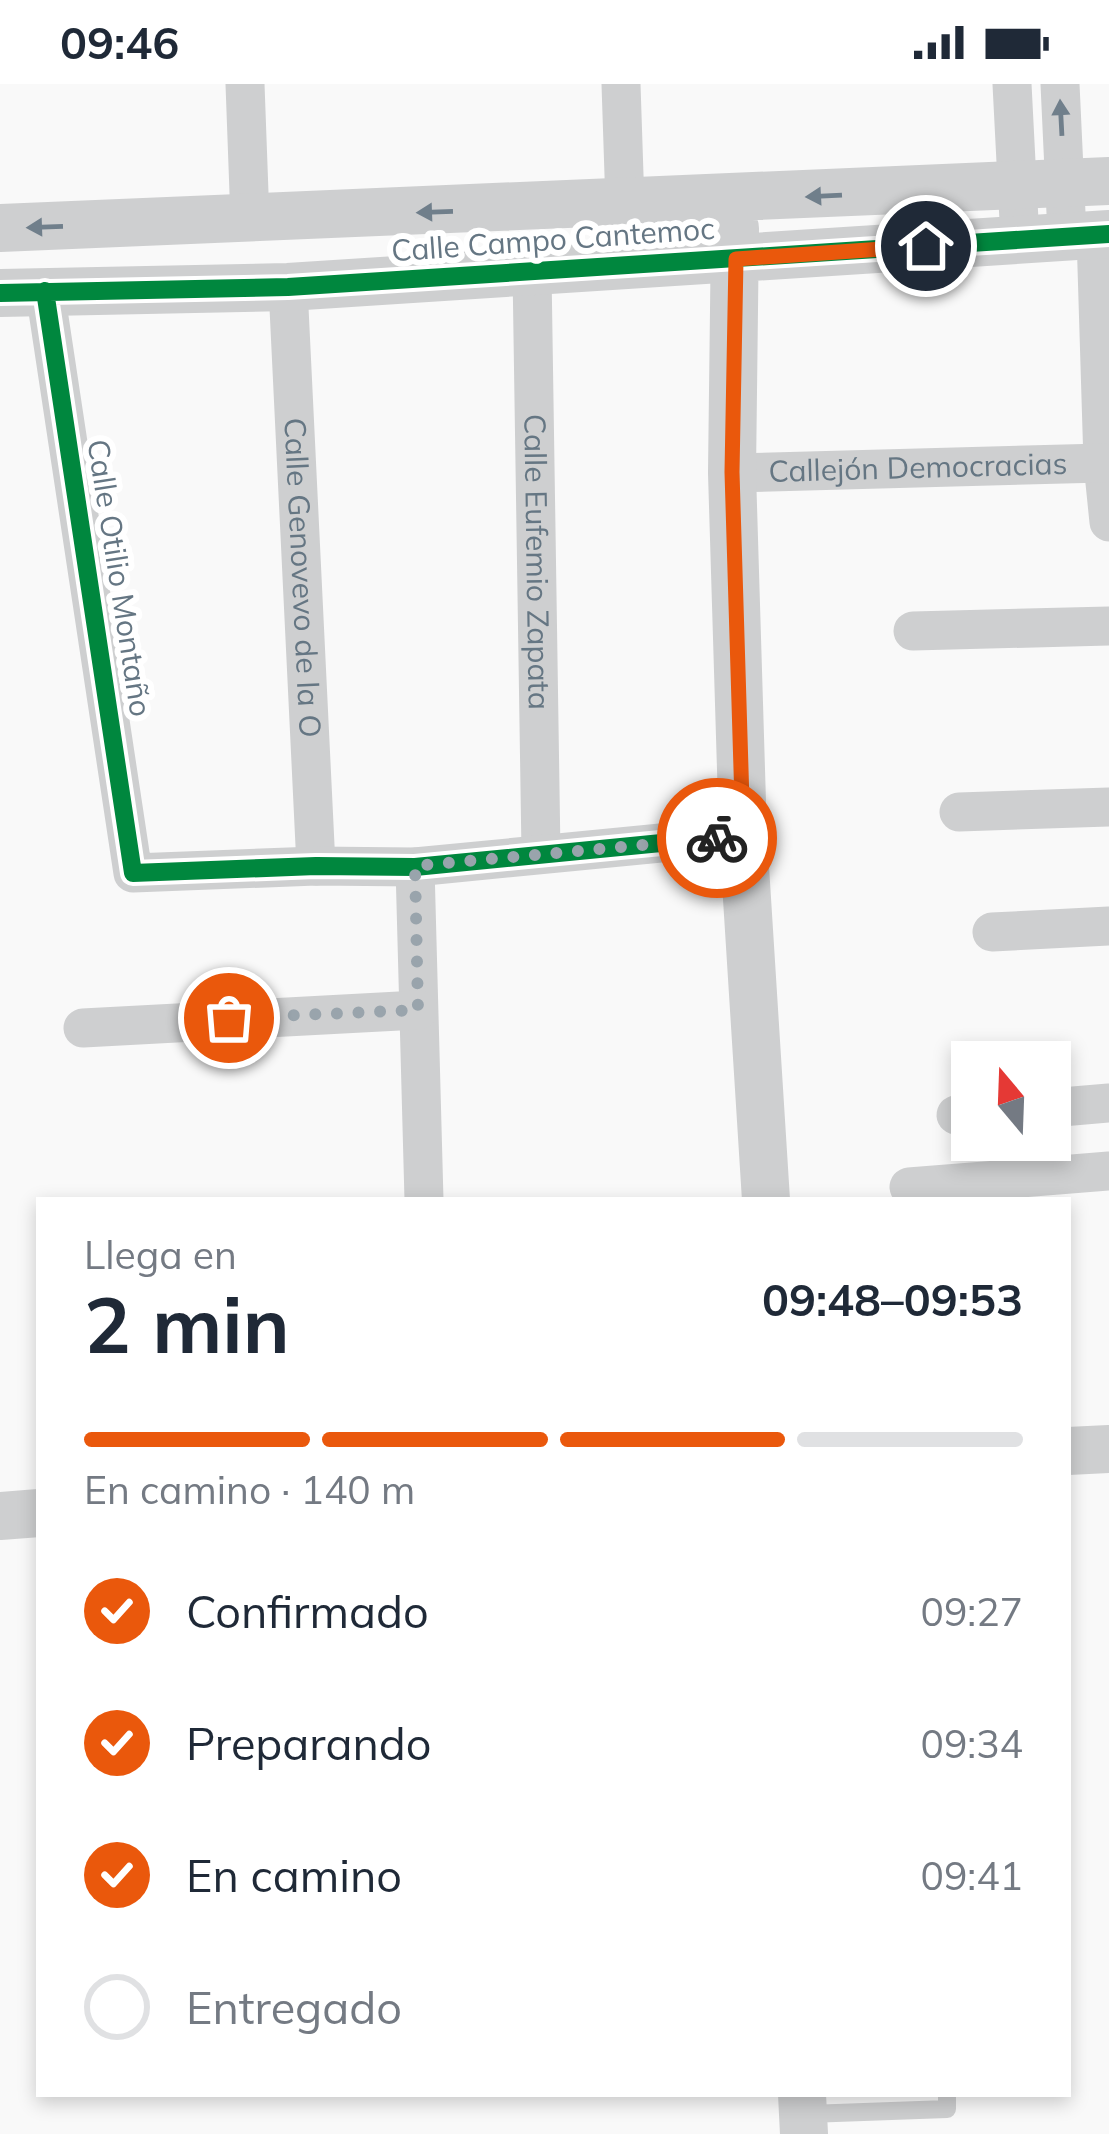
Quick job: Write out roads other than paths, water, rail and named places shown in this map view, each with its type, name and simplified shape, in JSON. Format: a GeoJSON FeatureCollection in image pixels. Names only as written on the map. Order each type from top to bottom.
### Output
{"type":"FeatureCollection","features":[{"type":"Feature","properties":{"kind":"street"},"geometry":{"type":"LineString","coordinates":[[245,84],[250,220]]}},
{"type":"Feature","properties":{"kind":"street"},"geometry":{"type":"LineString","coordinates":[[621,84],[625,205]]}},
{"type":"Feature","properties":{"kind":"street"},"geometry":{"type":"LineString","coordinates":[[1012,84],[1064,184]]}},
{"type":"Feature","properties":{"kind":"street"},"geometry":{"type":"LineString","coordinates":[[1060,84],[1064,184],[1109,522]]}},
{"type":"Feature","properties":{"kind":"street","name":"Calle Campo Cantemoc"},"geometry":{"type":"LineString","coordinates":[[0,228],[1064,184]]}},
{"type":"Feature","properties":{"kind":"street"},"geometry":{"type":"LineString","coordinates":[[733,200],[732,472],[743,835],[766,1197]]}},
{"type":"Feature","properties":{"kind":"street","name":"Calle Campo Cantemoc"},"geometry":{"type":"LineString","coordinates":[[23,292],[288,286],[1073,236]]}},
{"type":"Feature","properties":{"kind":"street","name":"Calle Eufemio Zapata"},"geometry":{"type":"LineString","coordinates":[[532,271],[541,853]]}},
{"type":"Feature","properties":{"kind":"street","name":"Calle Genovevo de la O"},"geometry":{"type":"LineString","coordinates":[[288,286],[316,866]]}},
{"type":"Feature","properties":{"kind":"street","name":"Calle Otilio Montaño"},"geometry":{"type":"LineString","coordinates":[[23,292],[133,873],[316,866]]}},
{"type":"Feature","properties":{"kind":"street","name":"Callejón Democracias"},"geometry":{"type":"LineString","coordinates":[[732,472],[1103,463]]}},
{"type":"Feature","properties":{"kind":"street"},"geometry":{"type":"LineString","coordinates":[[913,631],[1109,626]]}},
{"type":"Feature","properties":{"kind":"street"},"geometry":{"type":"LineString","coordinates":[[959,812],[1109,807]]}},
{"type":"Feature","properties":{"kind":"street"},"geometry":{"type":"LineString","coordinates":[[316,866],[415,866],[743,835]]}},
{"type":"Feature","properties":{"kind":"street"},"geometry":{"type":"LineString","coordinates":[[415,866],[424,1197]]}},
{"type":"Feature","properties":{"kind":"street"},"geometry":{"type":"LineString","coordinates":[[992,932],[1109,926]]}},
{"type":"Feature","properties":{"kind":"street"},"geometry":{"type":"LineString","coordinates":[[83,1028],[418,1010]]}},
{"type":"Feature","properties":{"kind":"street"},"geometry":{"type":"LineString","coordinates":[[1071,1106],[1109,1103]]}},
{"type":"Feature","properties":{"kind":"street"},"geometry":{"type":"LineString","coordinates":[[909,1187],[1109,1171]]}},
{"type":"Feature","properties":{"kind":"street"},"geometry":{"type":"LineString","coordinates":[[1071,1451],[1109,1449]]}},
{"type":"Feature","properties":{"kind":"street"},"geometry":{"type":"LineString","coordinates":[[0,1516],[36,1513]]}},
{"type":"Feature","properties":{"kind":"lane"},"geometry":{"type":"LineString","coordinates":[[803,2114],[947,2109],[947,2097]]}}]}
